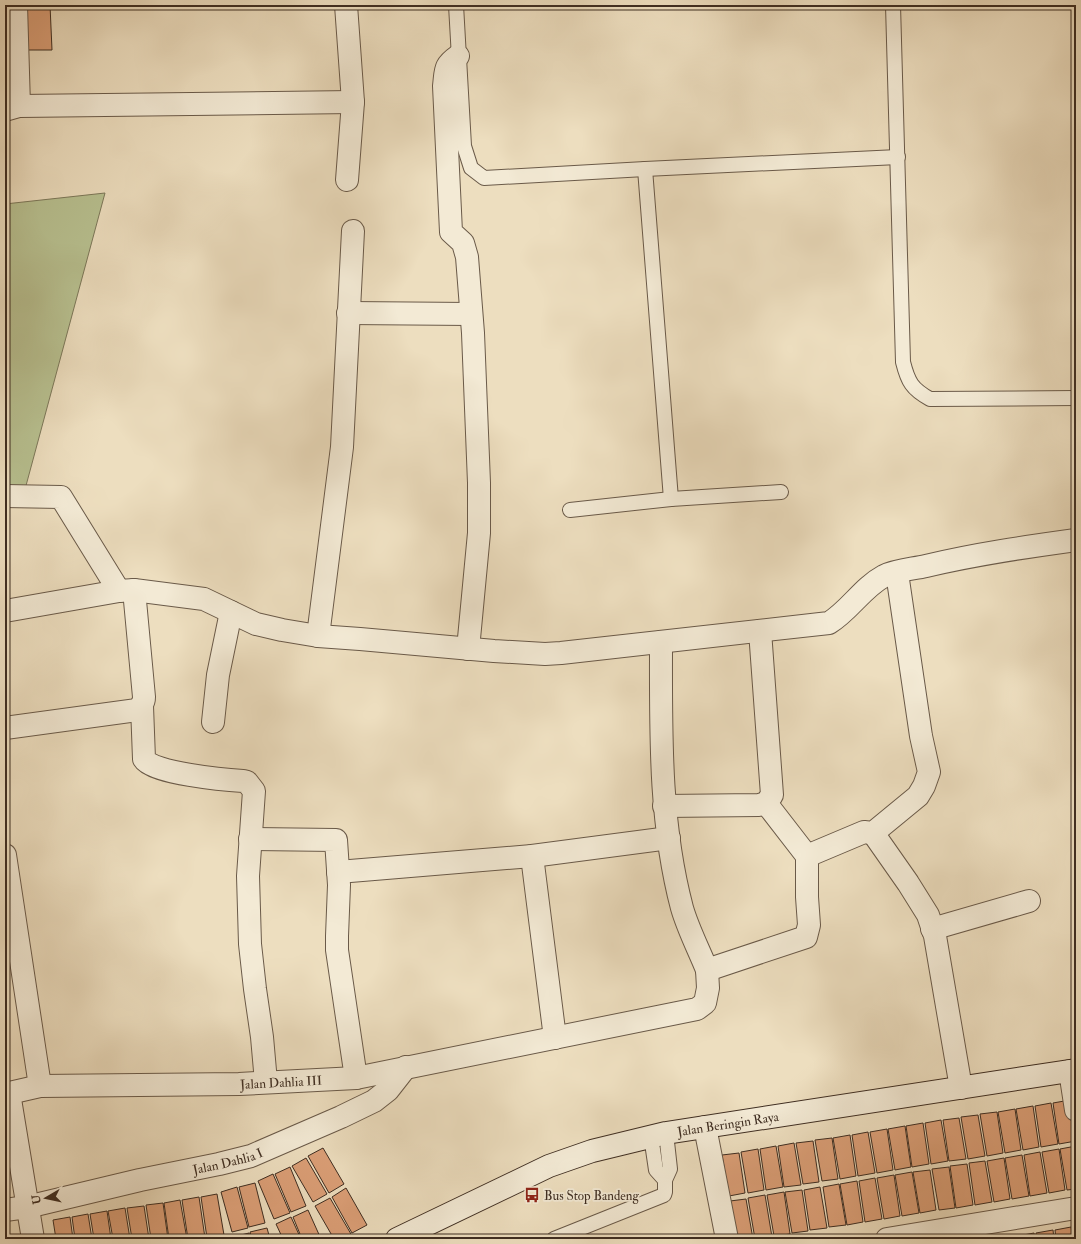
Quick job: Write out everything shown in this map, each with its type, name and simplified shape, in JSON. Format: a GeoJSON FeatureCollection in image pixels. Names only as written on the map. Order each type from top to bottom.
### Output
{"type":"FeatureCollection","features":[{"type":"Feature","properties":{"kind":"street"},"geometry":{"type":"LineString","coordinates":[[16,5],[12,108],[352,102]]}},
{"type":"Feature","properties":{"kind":"street"},"geometry":{"type":"LineString","coordinates":[[346,5],[352,102],[347,180]]}},
{"type":"Feature","properties":{"kind":"street"},"geometry":{"type":"LineString","coordinates":[[458,56],[448,64],[444,86],[451,232],[463,243],[467,257],[478,476],[479,526],[468,649]]}},
{"type":"Feature","properties":{"kind":"street"},"geometry":{"type":"LineString","coordinates":[[318,636],[342,447],[353,231]]}},
{"type":"Feature","properties":{"kind":"street"},"geometry":{"type":"LineString","coordinates":[[348,313],[471,314]]}},
{"type":"Feature","properties":{"kind":"street"},"geometry":{"type":"LineString","coordinates":[[5,496],[61,497],[126,591],[144,697],[142,706],[144,759],[146,763],[152,766],[184,774],[247,782],[251,785],[254,791],[248,876],[250,944],[254,989],[262,1037],[266,1082]]}},
{"type":"Feature","properties":{"kind":"street"},"geometry":{"type":"LineString","coordinates":[[5,611],[126,591],[204,599],[256,624],[318,636],[545,654],[829,623],[840,616],[875,582],[886,576],[1007,549],[1076,540]]}},
{"type":"Feature","properties":{"kind":"street"},"geometry":{"type":"LineString","coordinates":[[807,856],[864,832],[873,833],[918,796],[924,786],[928,772],[921,736],[897,573]]}},
{"type":"Feature","properties":{"kind":"street"},"geometry":{"type":"LineString","coordinates":[[214,722],[218,675],[231,612]]}},
{"type":"Feature","properties":{"kind":"street"},"geometry":{"type":"LineString","coordinates":[[664,806],[759,805],[766,803],[772,796],[760,631]]}},
{"type":"Feature","properties":{"kind":"street","name":"Jalan Dahlia III"},"geometry":{"type":"LineString","coordinates":[[7,1093],[40,1086],[239,1084],[356,1078],[697,1009],[705,1003],[708,988],[707,970],[683,909],[673,866],[664,806],[661,722],[661,642]]}},
{"type":"Feature","properties":{"kind":"street"},"geometry":{"type":"LineString","coordinates":[[5,728],[137,710],[142,706]]}},
{"type":"Feature","properties":{"kind":"street"},"geometry":{"type":"LineString","coordinates":[[707,970],[806,937],[809,925],[807,856],[766,803]]}},
{"type":"Feature","properties":{"kind":"street"},"geometry":{"type":"LineString","coordinates":[[873,833],[908,883],[928,915],[935,936],[961,1088]]}},
{"type":"Feature","properties":{"kind":"street"},"geometry":{"type":"LineString","coordinates":[[250,838],[336,840],[338,872],[338,950],[356,1078]]}},
{"type":"Feature","properties":{"kind":"street"},"geometry":{"type":"LineString","coordinates":[[338,872],[532,856],[669,838]]}},
{"type":"Feature","properties":{"kind":"street"},"geometry":{"type":"LineString","coordinates":[[5,855],[40,1086]]}},
{"type":"Feature","properties":{"kind":"street"},"geometry":{"type":"LineString","coordinates":[[532,856],[555,1038]]}},
{"type":"Feature","properties":{"kind":"street"},"geometry":{"type":"LineString","coordinates":[[932,929],[1029,901]]}},
{"type":"Feature","properties":{"kind":"street","name":"Jalan Dahlia I"},"geometry":{"type":"LineString","coordinates":[[5,1210],[27,1207],[140,1180],[251,1156],[374,1101],[388,1090],[406,1067]]}},
{"type":"Feature","properties":{"kind":"street"},"geometry":{"type":"LineString","coordinates":[[1073,1071],[1076,1110]]}},
{"type":"Feature","properties":{"kind":"street","name":"Jalan Beringin Raya"},"geometry":{"type":"LineString","coordinates":[[397,1239],[549,1166],[592,1151],[658,1134],[1073,1071]]}},
{"type":"Feature","properties":{"kind":"street"},"geometry":{"type":"LineString","coordinates":[[7,1093],[33,1239]]}},
{"type":"Feature","properties":{"kind":"street"},"geometry":{"type":"LineString","coordinates":[[705,1127],[727,1239]]}},
{"type":"Feature","properties":{"kind":"street"},"geometry":{"type":"LineString","coordinates":[[887,1239],[1076,1208]]}},
{"type":"Feature","properties":{"kind":"lane"},"geometry":{"type":"LineString","coordinates":[[456,5],[464,146],[471,168],[484,178],[898,157]]}},
{"type":"Feature","properties":{"kind":"lane"},"geometry":{"type":"LineString","coordinates":[[893,5],[903,362],[911,384],[918,393],[930,399],[1076,398]]}},
{"type":"Feature","properties":{"kind":"lane"},"geometry":{"type":"LineString","coordinates":[[645,169],[671,499]]}},
{"type":"Feature","properties":{"kind":"lane"},"geometry":{"type":"LineString","coordinates":[[570,510],[671,499],[781,492]]}},
{"type":"Feature","properties":{"kind":"lane"},"geometry":{"type":"LineString","coordinates":[[554,1239],[664,1196],[665,1180],[670,1169],[658,1134]]}},
{"type":"Feature","properties":{"kind":"green space"},"geometry":{"type":"Polygon","coordinates":[[[105,193],[24,493],[5,493],[5,204],[105,193]]]}},
{"type":"Feature","properties":{"kind":"building"},"geometry":{"type":"Polygon","coordinates":[[[24,5],[50,5],[52,50],[25,50],[24,5]]]}},
{"type":"Feature","properties":{"kind":"building"},"geometry":{"type":"Polygon","coordinates":[[[1070,1100],[1076,1141],[1059,1144],[1053,1103],[1070,1100]]]}},
{"type":"Feature","properties":{"kind":"building"},"geometry":{"type":"Polygon","coordinates":[[[1051,1103],[1058,1144],[1041,1147],[1035,1106],[1051,1103]]]}},
{"type":"Feature","properties":{"kind":"building"},"geometry":{"type":"Polygon","coordinates":[[[1033,1106],[1039,1147],[1023,1150],[1016,1109],[1033,1106]]]}},
{"type":"Feature","properties":{"kind":"building"},"geometry":{"type":"Polygon","coordinates":[[[1015,1109],[1021,1150],[1005,1153],[998,1112],[1015,1109]]]}},
{"type":"Feature","properties":{"kind":"building"},"geometry":{"type":"Polygon","coordinates":[[[997,1112],[1003,1153],[987,1156],[980,1114],[997,1112]]]}},
{"type":"Feature","properties":{"kind":"building"},"geometry":{"type":"Polygon","coordinates":[[[978,1115],[985,1156],[968,1159],[961,1117],[978,1115]]]}},
{"type":"Feature","properties":{"kind":"building"},"geometry":{"type":"Polygon","coordinates":[[[959,1118],[966,1159],[949,1161],[943,1120],[959,1118]]]}},
{"type":"Feature","properties":{"kind":"building"},"geometry":{"type":"Polygon","coordinates":[[[941,1120],[948,1161],[931,1164],[925,1123],[941,1120]]]}},
{"type":"Feature","properties":{"kind":"building"},"geometry":{"type":"Polygon","coordinates":[[[923,1123],[929,1164],[912,1167],[906,1126],[923,1123]]]}},
{"type":"Feature","properties":{"kind":"building"},"geometry":{"type":"Polygon","coordinates":[[[905,1126],[911,1167],[895,1170],[888,1129],[905,1126]]]}},
{"type":"Feature","properties":{"kind":"building"},"geometry":{"type":"Polygon","coordinates":[[[887,1129],[893,1170],[877,1173],[870,1132],[887,1129]]]}},
{"type":"Feature","properties":{"kind":"building"},"geometry":{"type":"Polygon","coordinates":[[[868,1132],[875,1173],[858,1176],[852,1135],[868,1132]]]}},
{"type":"Feature","properties":{"kind":"building"},"geometry":{"type":"Polygon","coordinates":[[[850,1135],[856,1176],[840,1179],[833,1138],[850,1135]]]}},
{"type":"Feature","properties":{"kind":"building"},"geometry":{"type":"Polygon","coordinates":[[[832,1138],[838,1179],[822,1181],[815,1140],[832,1138]]]}},
{"type":"Feature","properties":{"kind":"building"},"geometry":{"type":"Polygon","coordinates":[[[813,1141],[819,1182],[803,1184],[796,1143],[813,1141]]]}},
{"type":"Feature","properties":{"kind":"building"},"geometry":{"type":"Polygon","coordinates":[[[794,1143],[801,1185],[784,1187],[778,1146],[794,1143]]]}},
{"type":"Feature","properties":{"kind":"building"},"geometry":{"type":"Polygon","coordinates":[[[776,1146],[783,1187],[766,1190],[760,1149],[776,1146]]]}},
{"type":"Feature","properties":{"kind":"building"},"geometry":{"type":"Polygon","coordinates":[[[1076,1146],[1076,1189],[1067,1190],[1060,1149],[1076,1146]]]}},
{"type":"Feature","properties":{"kind":"building"},"geometry":{"type":"Polygon","coordinates":[[[323,1148],[344,1184],[329,1193],[308,1156],[323,1148]]]}},
{"type":"Feature","properties":{"kind":"building"},"geometry":{"type":"Polygon","coordinates":[[[758,1149],[764,1190],[748,1193],[741,1152],[758,1149]]]}},
{"type":"Feature","properties":{"kind":"building"},"geometry":{"type":"Polygon","coordinates":[[[1059,1149],[1065,1190],[1049,1193],[1042,1152],[1059,1149]]]}},
{"type":"Feature","properties":{"kind":"building"},"geometry":{"type":"Polygon","coordinates":[[[1040,1152],[1047,1193],[1030,1196],[1024,1155],[1040,1152]]]}},
{"type":"Feature","properties":{"kind":"building"},"geometry":{"type":"Polygon","coordinates":[[[739,1153],[745,1193],[729,1196],[722,1155],[739,1153]]]}},
{"type":"Feature","properties":{"kind":"building"},"geometry":{"type":"Polygon","coordinates":[[[1022,1155],[1029,1196],[1012,1199],[1005,1158],[1022,1155]]]}},
{"type":"Feature","properties":{"kind":"building"},"geometry":{"type":"Polygon","coordinates":[[[306,1158],[327,1194],[313,1202],[292,1166],[306,1158]]]}},
{"type":"Feature","properties":{"kind":"building"},"geometry":{"type":"Polygon","coordinates":[[[1004,1158],[1010,1199],[994,1202],[987,1161],[1004,1158]]]}},
{"type":"Feature","properties":{"kind":"building"},"geometry":{"type":"Polygon","coordinates":[[[985,1161],[992,1202],[975,1205],[969,1163],[985,1161]]]}},
{"type":"Feature","properties":{"kind":"building"},"geometry":{"type":"Polygon","coordinates":[[[967,1164],[973,1205],[956,1208],[950,1166],[967,1164]]]}},
{"type":"Feature","properties":{"kind":"building"},"geometry":{"type":"Polygon","coordinates":[[[290,1167],[306,1206],[291,1212],[275,1174],[290,1167]]]}},
{"type":"Feature","properties":{"kind":"building"},"geometry":{"type":"Polygon","coordinates":[[[949,1167],[955,1208],[939,1210],[932,1169],[949,1167]]]}},
{"type":"Feature","properties":{"kind":"building"},"geometry":{"type":"Polygon","coordinates":[[[930,1170],[936,1210],[920,1213],[913,1172],[930,1170]]]}},
{"type":"Feature","properties":{"kind":"building"},"geometry":{"type":"Polygon","coordinates":[[[912,1172],[919,1213],[902,1216],[895,1175],[912,1172]]]}},
{"type":"Feature","properties":{"kind":"building"},"geometry":{"type":"Polygon","coordinates":[[[273,1174],[290,1213],[274,1219],[258,1181],[273,1174]]]}},
{"type":"Feature","properties":{"kind":"building"},"geometry":{"type":"Polygon","coordinates":[[[894,1175],[900,1216],[884,1219],[877,1178],[894,1175]]]}},
{"type":"Feature","properties":{"kind":"building"},"geometry":{"type":"Polygon","coordinates":[[[875,1178],[882,1219],[865,1222],[859,1181],[875,1178]]]}},
{"type":"Feature","properties":{"kind":"building"},"geometry":{"type":"Polygon","coordinates":[[[857,1181],[863,1222],[847,1225],[840,1184],[857,1181]]]}},
{"type":"Feature","properties":{"kind":"building"},"geometry":{"type":"Polygon","coordinates":[[[255,1183],[265,1223],[249,1227],[239,1187],[255,1183]]]}},
{"type":"Feature","properties":{"kind":"building"},"geometry":{"type":"Polygon","coordinates":[[[839,1184],[846,1225],[829,1227],[823,1187],[839,1184]]]}},
{"type":"Feature","properties":{"kind":"building"},"geometry":{"type":"Polygon","coordinates":[[[237,1187],[248,1228],[232,1232],[221,1192],[237,1187]]]}},
{"type":"Feature","properties":{"kind":"building"},"geometry":{"type":"Polygon","coordinates":[[[820,1187],[827,1228],[810,1230],[804,1190],[820,1187]]]}},
{"type":"Feature","properties":{"kind":"building"},"geometry":{"type":"Polygon","coordinates":[[[346,1188],[367,1225],[352,1233],[332,1197],[346,1188]]]}},
{"type":"Feature","properties":{"kind":"building"},"geometry":{"type":"Polygon","coordinates":[[[802,1190],[808,1231],[792,1233],[785,1192],[802,1190]]]}},
{"type":"Feature","properties":{"kind":"building"},"geometry":{"type":"Polygon","coordinates":[[[784,1192],[790,1234],[774,1236],[767,1195],[784,1192]]]}},
{"type":"Feature","properties":{"kind":"building"},"geometry":{"type":"Polygon","coordinates":[[[217,1194],[224,1235],[207,1238],[201,1197],[217,1194]]]}},
{"type":"Feature","properties":{"kind":"building"},"geometry":{"type":"Polygon","coordinates":[[[765,1195],[772,1237],[755,1239],[748,1198],[765,1195]]]}},
{"type":"Feature","properties":{"kind":"building"},"geometry":{"type":"Polygon","coordinates":[[[199,1197],[205,1238],[188,1239],[182,1200],[199,1197]]]}},
{"type":"Feature","properties":{"kind":"building"},"geometry":{"type":"Polygon","coordinates":[[[330,1198],[351,1234],[342,1239],[334,1239],[315,1206],[330,1198]]]}},
{"type":"Feature","properties":{"kind":"building"},"geometry":{"type":"Polygon","coordinates":[[[746,1199],[753,1239],[736,1239],[730,1201],[746,1199]]]}},
{"type":"Feature","properties":{"kind":"building"},"geometry":{"type":"Polygon","coordinates":[[[180,1200],[187,1239],[169,1239],[164,1203],[180,1200]]]}},
{"type":"Feature","properties":{"kind":"building"},"geometry":{"type":"Polygon","coordinates":[[[163,1203],[168,1239],[151,1239],[146,1205],[163,1203]]]}},
{"type":"Feature","properties":{"kind":"building"},"geometry":{"type":"Polygon","coordinates":[[[144,1206],[149,1239],[132,1239],[127,1208],[144,1206]]]}},
{"type":"Feature","properties":{"kind":"building"},"geometry":{"type":"Polygon","coordinates":[[[125,1208],[130,1239],[113,1239],[108,1211],[125,1208]]]}},
{"type":"Feature","properties":{"kind":"building"},"geometry":{"type":"Polygon","coordinates":[[[308,1210],[321,1239],[302,1239],[293,1217],[308,1210]]]}},
{"type":"Feature","properties":{"kind":"building"},"geometry":{"type":"Polygon","coordinates":[[[107,1211],[111,1239],[94,1239],[90,1214],[107,1211]]]}},
{"type":"Feature","properties":{"kind":"building"},"geometry":{"type":"Polygon","coordinates":[[[88,1214],[92,1239],[75,1239],[72,1217],[88,1214]]]}},
{"type":"Feature","properties":{"kind":"building"},"geometry":{"type":"Polygon","coordinates":[[[70,1217],[73,1239],[56,1239],[53,1220],[70,1217]]]}},
{"type":"Feature","properties":{"kind":"building"},"geometry":{"type":"Polygon","coordinates":[[[291,1217],[301,1239],[283,1239],[276,1224],[291,1217]]]}},
{"type":"Feature","properties":{"kind":"building"},"geometry":{"type":"Polygon","coordinates":[[[1076,1226],[1076,1239],[1074,1239],[1073,1227],[1076,1226]]]}},
{"type":"Feature","properties":{"kind":"building"},"geometry":{"type":"Polygon","coordinates":[[[1071,1227],[1073,1239],[1056,1239],[1055,1230],[1071,1227]]]}},
{"type":"Feature","properties":{"kind":"building"},"geometry":{"type":"Polygon","coordinates":[[[267,1228],[270,1239],[252,1239],[250,1232],[267,1228]]]}},
{"type":"Feature","properties":{"kind":"building"},"geometry":{"type":"Polygon","coordinates":[[[1053,1230],[1054,1239],[1037,1239],[1036,1233],[1053,1230]]]}},
{"type":"Feature","properties":{"kind":"building"},"geometry":{"type":"Polygon","coordinates":[[[249,1233],[251,1239],[233,1239],[233,1237],[249,1233]]]}},
{"type":"Feature","properties":{"kind":"building"},"geometry":{"type":"Polygon","coordinates":[[[1034,1233],[1035,1239],[1018,1239],[1018,1236],[1034,1233]]]}},
{"type":"Feature","properties":{"kind":"building"},"geometry":{"type":"Polygon","coordinates":[[[1016,1236],[1017,1239],[1000,1239],[1000,1238],[1016,1236]]]}},
{"type":"Feature","properties":{"kind":"place","name":"Bus Stop Bandeng"},"geometry":{"type":"Point","coordinates":[532,1195]}}]}
